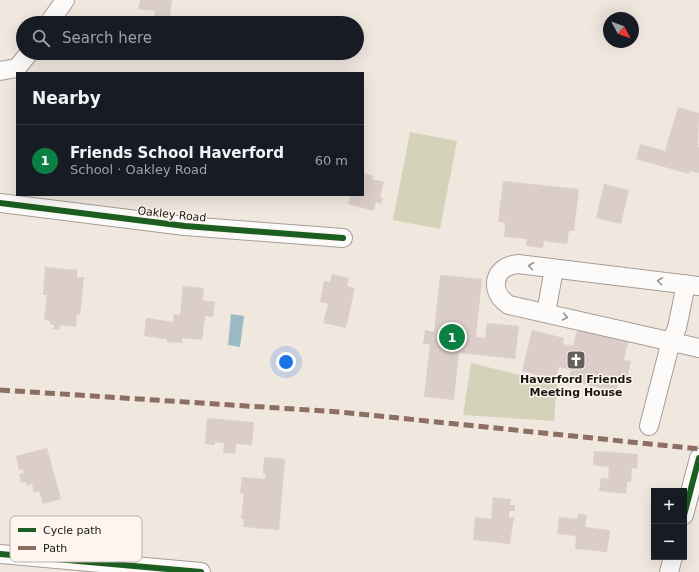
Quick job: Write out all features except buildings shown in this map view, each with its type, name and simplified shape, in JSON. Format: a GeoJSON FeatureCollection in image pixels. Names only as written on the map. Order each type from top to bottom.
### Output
{"type":"FeatureCollection","features":[{"type":"Feature","properties":{"kind":"street"},"geometry":{"type":"LineString","coordinates":[[54,16],[65,0]]}},
{"type":"Feature","properties":{"kind":"street"},"geometry":{"type":"LineString","coordinates":[[0,71],[17,68],[23,60]]}},
{"type":"Feature","properties":{"kind":"street","name":"Oakley Road"},"geometry":{"type":"LineString","coordinates":[[0,203],[185,226],[343,238]]}},
{"type":"Feature","properties":{"kind":"street"},"geometry":{"type":"LineString","coordinates":[[649,426],[671,341],[692,285],[518,264],[504,268],[497,278],[496,291],[499,297],[509,305],[671,341],[699,348]]}},
{"type":"Feature","properties":{"kind":"street"},"geometry":{"type":"LineString","coordinates":[[546,313],[554,269]]}},
{"type":"Feature","properties":{"kind":"street"},"geometry":{"type":"LineString","coordinates":[[687,504],[699,458]]}},
{"type":"Feature","properties":{"kind":"street"},"geometry":{"type":"LineString","coordinates":[[0,554],[10,555]]}},
{"type":"Feature","properties":{"kind":"street"},"geometry":{"type":"LineString","coordinates":[[669,572],[672,560]]}},
{"type":"Feature","properties":{"kind":"street"},"geometry":{"type":"LineString","coordinates":[[89,562],[201,572]]}},
{"type":"Feature","properties":{"kind":"shaded area"},"geometry":{"type":"Polygon","coordinates":[[[410,132],[457,141],[440,229],[393,220],[410,132]]]}},
{"type":"Feature","properties":{"kind":"shaded area"},"geometry":{"type":"Polygon","coordinates":[[[471,363],[557,384],[554,421],[463,415],[471,363]]]}},
{"type":"Feature","properties":{"kind":"water"},"geometry":{"type":"Polygon","coordinates":[[[231,314],[244,316],[240,347],[228,345],[231,314]]]}},
{"type":"Feature","properties":{"kind":"marked path"},"geometry":{"type":"LineString","coordinates":[[0,390],[340,412],[699,449]]}},
{"type":"Feature","properties":{"kind":"cycle path"},"geometry":{"type":"LineString","coordinates":[[0,203],[185,226],[343,238]]}},
{"type":"Feature","properties":{"kind":"cycle path"},"geometry":{"type":"LineString","coordinates":[[687,504],[699,458]]}},
{"type":"Feature","properties":{"kind":"cycle path"},"geometry":{"type":"LineString","coordinates":[[0,554],[10,555]]}},
{"type":"Feature","properties":{"kind":"cycle path"},"geometry":{"type":"LineString","coordinates":[[89,562],[201,572]]}},
{"type":"Feature","properties":{"kind":"place","name":"Friends School Haverford"},"geometry":{"type":"Point","coordinates":[452,337]}},
{"type":"Feature","properties":{"kind":"place","name":"Haverford Friends Meeting House"},"geometry":{"type":"Point","coordinates":[576,360]}}]}
